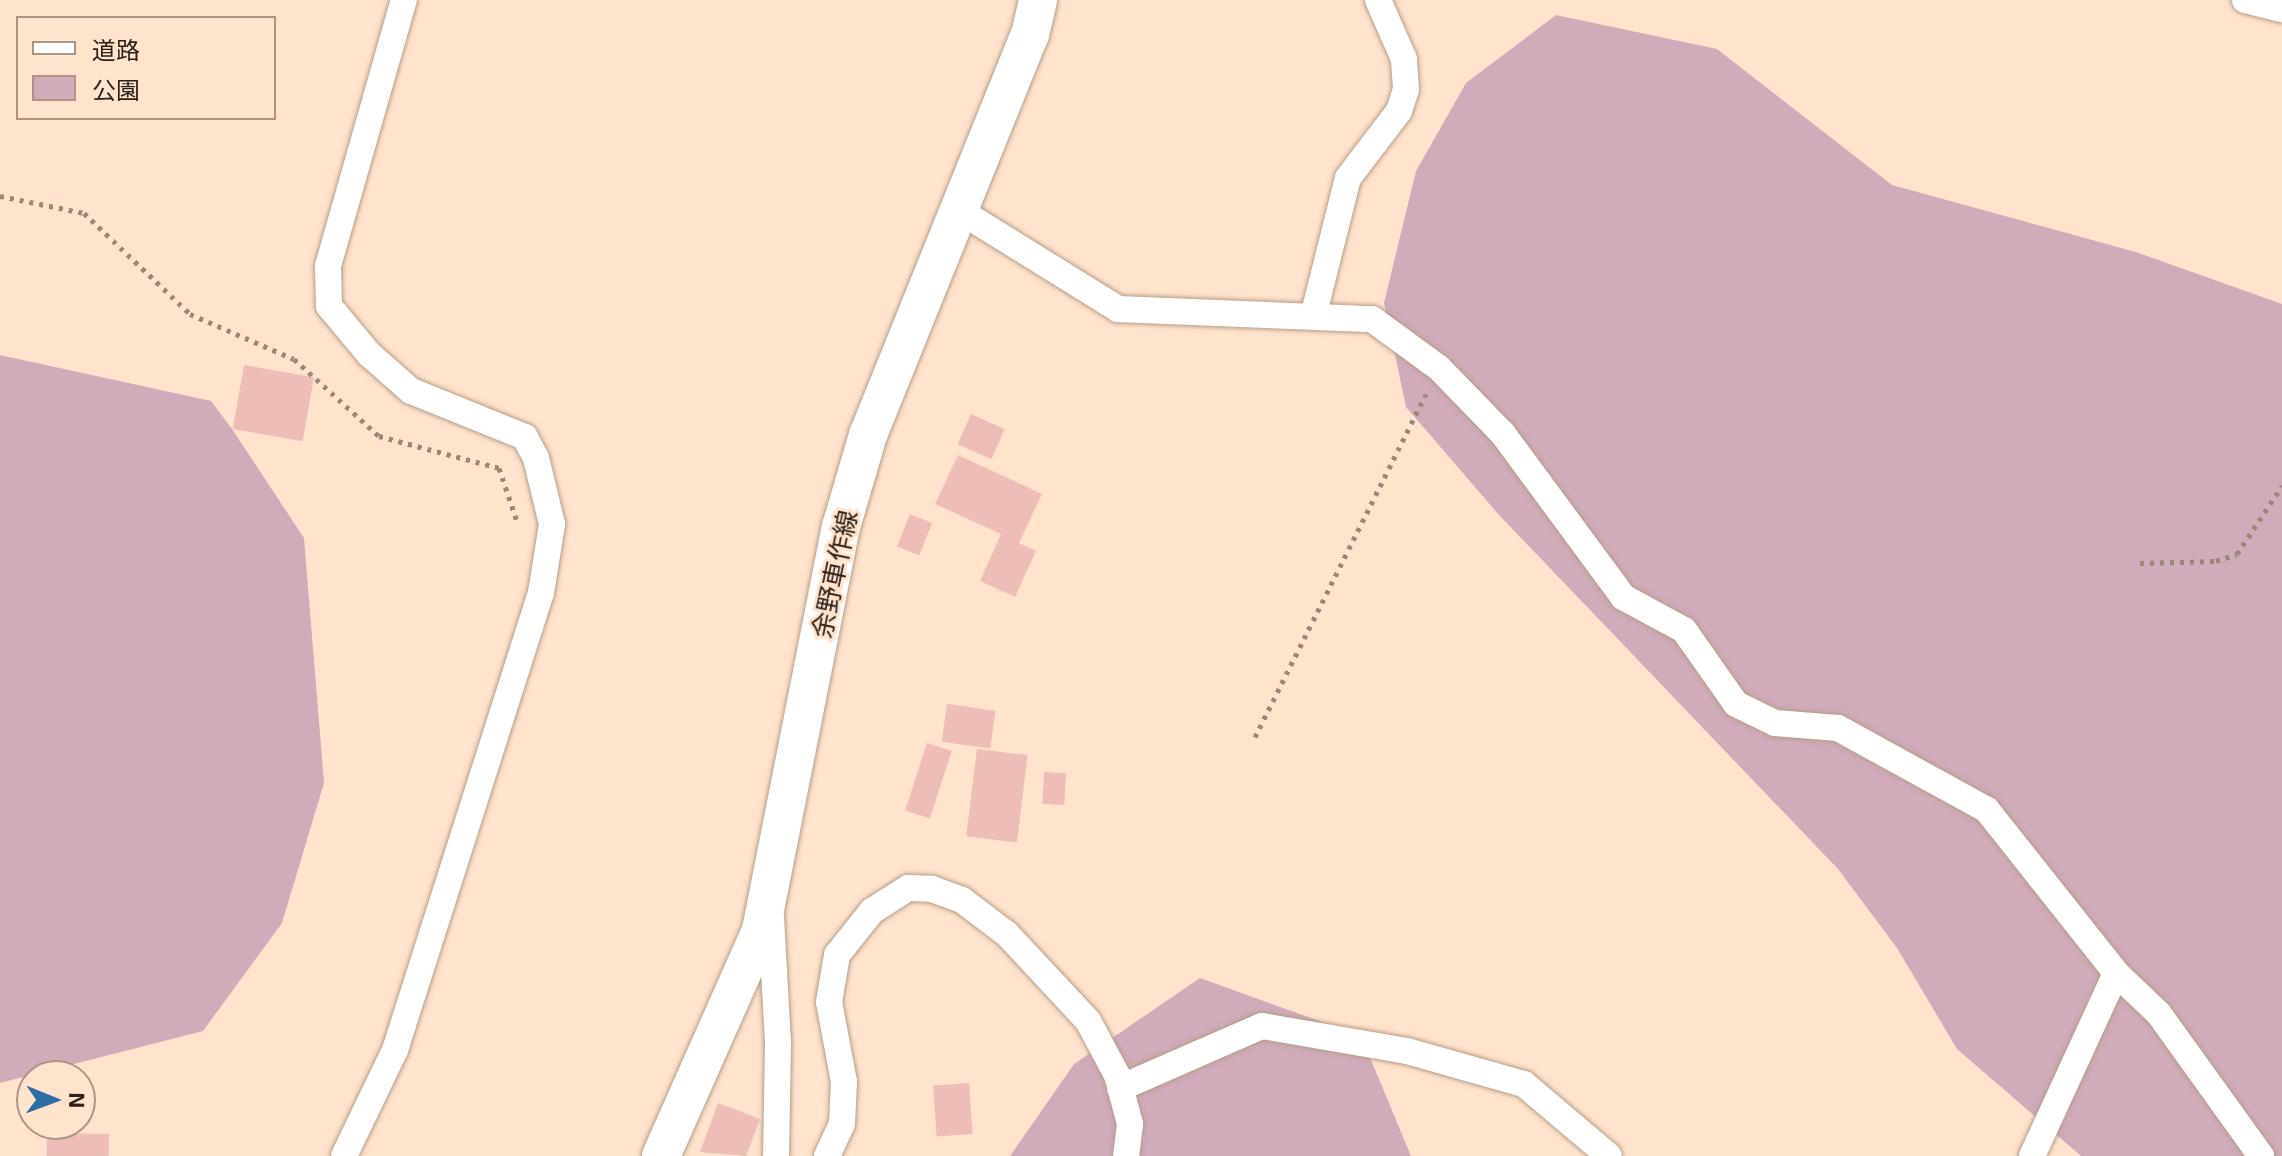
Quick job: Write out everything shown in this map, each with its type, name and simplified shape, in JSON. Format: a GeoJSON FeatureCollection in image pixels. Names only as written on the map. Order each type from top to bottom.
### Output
{"type":"FeatureCollection","features":[{"type":"Feature","properties":{"kind":"main road","name":"余野車作線"},"geometry":{"type":"LineString","coordinates":[[661,1156],[761,930],[841,527],[868,435],[1030,35],[1038,0]]}},
{"type":"Feature","properties":{"kind":"street"},"geometry":{"type":"LineString","coordinates":[[344,1156],[395,1050],[541,593],[552,524],[536,458],[525,437],[411,391],[369,354],[329,306],[328,266],[404,0]]}},
{"type":"Feature","properties":{"kind":"street"},"geometry":{"type":"LineString","coordinates":[[1313,317],[1348,178],[1399,111],[1406,89],[1404,59],[1378,0]]}},
{"type":"Feature","properties":{"kind":"street"},"geometry":{"type":"LineString","coordinates":[[2245,0],[2282,9]]}},
{"type":"Feature","properties":{"kind":"street"},"geometry":{"type":"LineString","coordinates":[[960,211],[1118,309],[1372,319],[1439,368],[1503,434],[1623,597],[1684,630],[1736,704],[1775,723],[1838,728],[1987,810],[2116,973],[2159,1014],[2261,1156]]}},
{"type":"Feature","properties":{"kind":"street"},"geometry":{"type":"LineString","coordinates":[[827,1156],[842,1124],[844,1082],[829,1002],[837,955],[872,911],[908,888],[932,889],[962,900],[1007,934],[1088,1021],[1120,1088],[1130,1124],[1126,1156]]}},
{"type":"Feature","properties":{"kind":"street"},"geometry":{"type":"LineString","coordinates":[[769,893],[778,1044],[776,1156]]}},
{"type":"Feature","properties":{"kind":"street"},"geometry":{"type":"LineString","coordinates":[[2032,1156],[2116,973]]}},
{"type":"Feature","properties":{"kind":"street"},"geometry":{"type":"LineString","coordinates":[[1120,1088],[1262,1026],[1407,1051],[1524,1084],[1609,1156]]}},
{"type":"Feature","properties":{"kind":"path"},"geometry":{"type":"LineString","coordinates":[[0,196],[84,213],[190,314],[294,359],[379,436],[499,468],[522,538]]}},
{"type":"Feature","properties":{"kind":"path"},"geometry":{"type":"LineString","coordinates":[[1255,737],[1439,368]]}},
{"type":"Feature","properties":{"kind":"path"},"geometry":{"type":"LineString","coordinates":[[2140,563],[2216,561],[2237,554],[2282,486]]}},
{"type":"Feature","properties":{"kind":"green space"},"geometry":{"type":"Polygon","coordinates":[[[1556,15],[1717,49],[1892,185],[2136,252],[2282,304],[2282,1156],[2081,1156],[1957,1049],[1897,948],[1838,869],[1499,515],[1406,407],[1384,303],[1416,171],[1466,83],[1556,15]]]}},
{"type":"Feature","properties":{"kind":"green space"},"geometry":{"type":"Polygon","coordinates":[[[0,355],[211,401],[304,538],[324,783],[282,923],[203,1031],[90,1060],[16,1060],[16,1079],[0,1083],[0,355]]]}},
{"type":"Feature","properties":{"kind":"green space"},"geometry":{"type":"Polygon","coordinates":[[[1200,978],[1361,1036],[1411,1156],[1010,1156],[1074,1064],[1200,978]]]}},
{"type":"Feature","properties":{"kind":"building"},"geometry":{"type":"Polygon","coordinates":[[[244,365],[314,377],[303,441],[233,429],[244,365]]]}},
{"type":"Feature","properties":{"kind":"building"},"geometry":{"type":"Polygon","coordinates":[[[971,414],[1005,429],[991,459],[958,444],[971,414]]]}},
{"type":"Feature","properties":{"kind":"building"},"geometry":{"type":"Polygon","coordinates":[[[958,455],[1042,494],[1019,543],[1036,551],[1015,597],[980,581],[1001,534],[935,504],[958,455]]]}},
{"type":"Feature","properties":{"kind":"building"},"geometry":{"type":"Polygon","coordinates":[[[910,514],[932,523],[919,555],[897,546],[910,514]]]}},
{"type":"Feature","properties":{"kind":"building"},"geometry":{"type":"Polygon","coordinates":[[[947,704],[996,711],[990,748],[942,742],[947,704]]]}},
{"type":"Feature","properties":{"kind":"building"},"geometry":{"type":"Polygon","coordinates":[[[927,743],[952,751],[930,819],[905,811],[927,743]]]}},
{"type":"Feature","properties":{"kind":"building"},"geometry":{"type":"Polygon","coordinates":[[[977,749],[1028,755],[1017,843],[966,836],[977,749]]]}},
{"type":"Feature","properties":{"kind":"building"},"geometry":{"type":"Polygon","coordinates":[[[1044,772],[1066,773],[1064,805],[1042,804],[1044,772]]]}},
{"type":"Feature","properties":{"kind":"building"},"geometry":{"type":"Polygon","coordinates":[[[969,1083],[973,1134],[937,1136],[933,1086],[969,1083]]]}},
{"type":"Feature","properties":{"kind":"building"},"geometry":{"type":"Polygon","coordinates":[[[718,1103],[760,1119],[746,1156],[700,1152],[718,1103]]]}},
{"type":"Feature","properties":{"kind":"building"},"geometry":{"type":"Polygon","coordinates":[[[96,1134],[109,1134],[109,1156],[47,1156],[47,1140],[96,1140],[96,1134]]]}}]}
